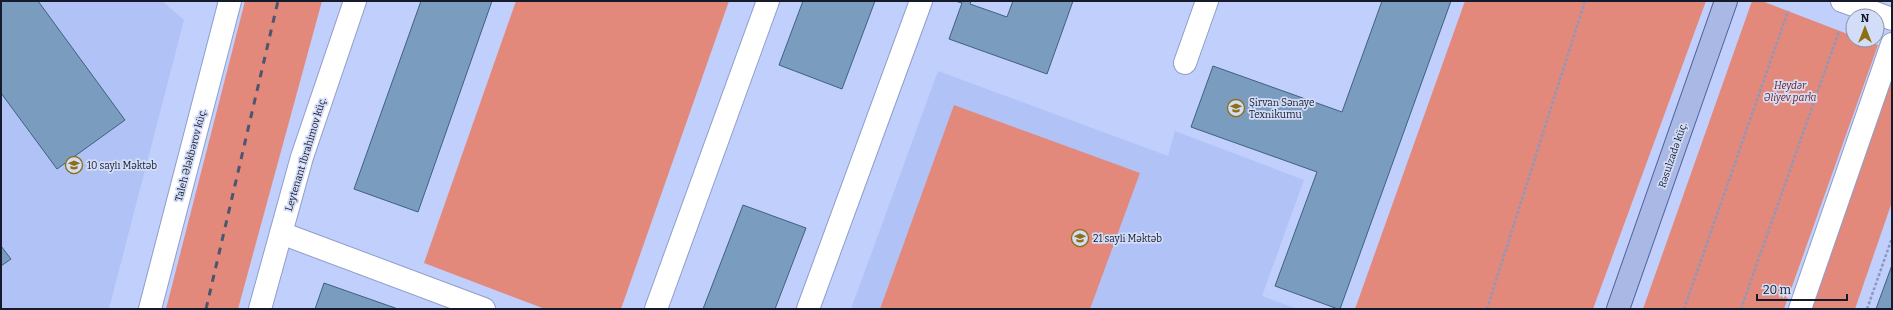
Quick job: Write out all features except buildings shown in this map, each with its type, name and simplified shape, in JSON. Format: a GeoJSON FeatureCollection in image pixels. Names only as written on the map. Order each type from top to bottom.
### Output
{"type":"FeatureCollection","features":[{"type":"Feature","properties":{"kind":"main road","name":"Rəsulzadə küç."},"geometry":{"type":"LineString","coordinates":[[1618,309],[1726,1]]}},
{"type":"Feature","properties":{"kind":"street","name":"Taleh Ələkbərov küç."},"geometry":{"type":"LineString","coordinates":[[150,309],[230,1]]}},
{"type":"Feature","properties":{"kind":"street","name":"Leytenant Ibrahimov küç."},"geometry":{"type":"LineString","coordinates":[[260,309],[302,157],[355,1]]}},
{"type":"Feature","properties":{"kind":"street"},"geometry":{"type":"LineString","coordinates":[[656,309],[768,1]]}},
{"type":"Feature","properties":{"kind":"street"},"geometry":{"type":"LineString","coordinates":[[808,309],[921,1]]}},
{"type":"Feature","properties":{"kind":"street"},"geometry":{"type":"LineString","coordinates":[[1185,63],[1208,1]]}},
{"type":"Feature","properties":{"kind":"street"},"geometry":{"type":"LineString","coordinates":[[1842,1],[1892,19]]}},
{"type":"Feature","properties":{"kind":"street"},"geometry":{"type":"LineString","coordinates":[[1800,309],[1892,44]]}},
{"type":"Feature","properties":{"kind":"street"},"geometry":{"type":"LineString","coordinates":[[281,233],[484,309]]}},
{"type":"Feature","properties":{"kind":"path"},"geometry":{"type":"LineString","coordinates":[[1487,309],[1585,1]]}},
{"type":"Feature","properties":{"kind":"path"},"geometry":{"type":"LineString","coordinates":[[1684,309],[1788,11]]}},
{"type":"Feature","properties":{"kind":"path"},"geometry":{"type":"LineString","coordinates":[[1741,309],[1839,31]]}},
{"type":"Feature","properties":{"kind":"path"},"geometry":{"type":"LineString","coordinates":[[1867,309],[1892,238]]}},
{"type":"Feature","properties":{"kind":"shaded area","name":"10 saylı Məktəb"},"geometry":{"type":"Polygon","coordinates":[[[1,1],[162,1],[184,20],[109,309],[1,309],[1,1]]]}},
{"type":"Feature","properties":{"kind":"shaded area","name":"21 sayli Məktəb"},"geometry":{"type":"Polygon","coordinates":[[[938,71],[1168,156],[1175,131],[1304,180],[1262,296],[1297,309],[851,309],[938,71]]]}},
{"type":"Feature","properties":{"kind":"green space"},"geometry":{"type":"Polygon","coordinates":[[[245,1],[322,1],[238,309],[166,309],[245,1]]]}},
{"type":"Feature","properties":{"kind":"green space"},"geometry":{"type":"Polygon","coordinates":[[[516,1],[729,1],[621,309],[545,309],[424,263],[516,1]]]}},
{"type":"Feature","properties":{"kind":"green space"},"geometry":{"type":"Polygon","coordinates":[[[1465,1],[1706,1],[1593,309],[1355,309],[1465,1]]]}},
{"type":"Feature","properties":{"kind":"green space","name":"Heydər Əliyev parkı"},"geometry":{"type":"Polygon","coordinates":[[[1752,1],[1762,1],[1845,33],[1845,48],[1877,48],[1784,309],[1643,309],[1752,1]]]}},
{"type":"Feature","properties":{"kind":"green space"},"geometry":{"type":"Polygon","coordinates":[[[1889,79],[1892,80],[1892,202],[1855,309],[1809,309],[1889,79]]]}},
{"type":"Feature","properties":{"kind":"green space"},"geometry":{"type":"Polygon","coordinates":[[[954,105],[1140,173],[1090,309],[880,309],[954,105]]]}},
{"type":"Feature","properties":{"kind":"railway"},"geometry":{"type":"LineString","coordinates":[[206,309],[278,1]]}},
{"type":"Feature","properties":{"kind":"place","name":"Şirvan Sənaye Texnikumu"},"geometry":{"type":"Point","coordinates":[1236,108]}},
{"type":"Feature","properties":{"kind":"place","name":"10 saylı Məktəb"},"geometry":{"type":"Point","coordinates":[74,165]}},
{"type":"Feature","properties":{"kind":"place","name":"21 sayli Məktəb"},"geometry":{"type":"Point","coordinates":[1080,238]}}]}
